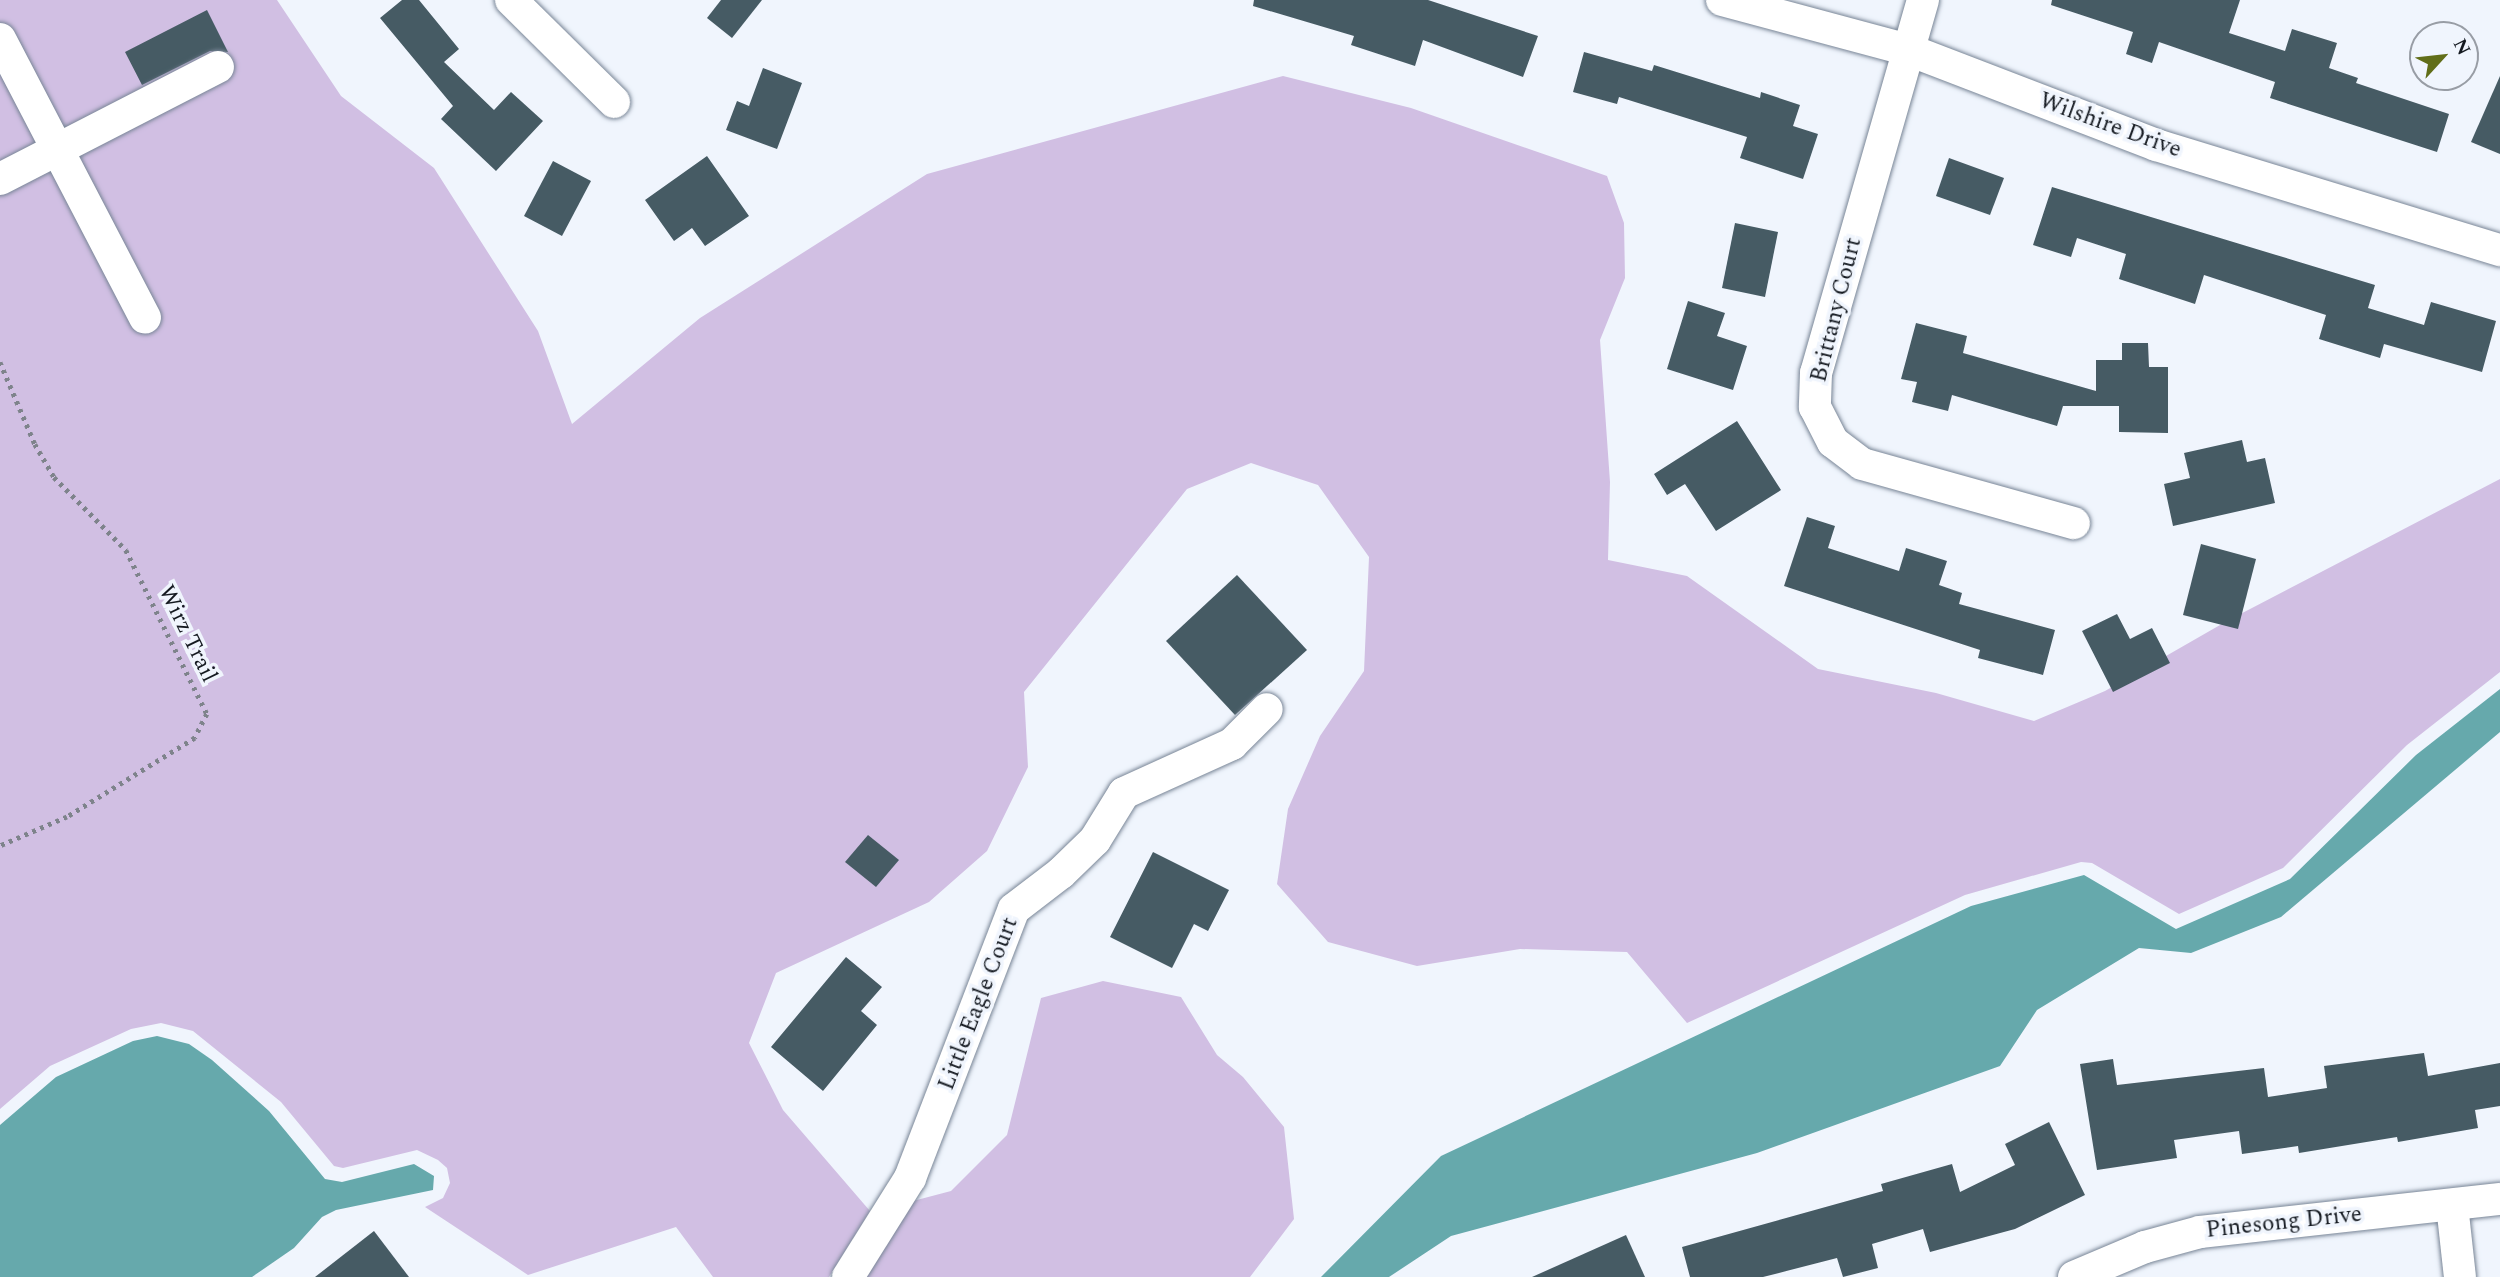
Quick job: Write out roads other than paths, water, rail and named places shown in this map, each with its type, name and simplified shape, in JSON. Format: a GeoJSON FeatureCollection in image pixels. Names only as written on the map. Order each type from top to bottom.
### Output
{"type":"FeatureCollection","features":[{"type":"Feature","properties":{"kind":"street"},"geometry":{"type":"LineString","coordinates":[[511,0],[614,102]]}},
{"type":"Feature","properties":{"kind":"street","name":"Wilshire Drive"},"geometry":{"type":"LineString","coordinates":[[1722,0],[1909,50],[2156,145],[2500,250]]}},
{"type":"Feature","properties":{"kind":"street","name":"Brittany Court"},"geometry":{"type":"LineString","coordinates":[[1923,0],[1815,373],[1815,407],[1833,442],[1862,464],[2074,523]]}},
{"type":"Feature","properties":{"kind":"street"},"geometry":{"type":"LineString","coordinates":[[0,39],[145,318]]}},
{"type":"Feature","properties":{"kind":"street"},"geometry":{"type":"LineString","coordinates":[[0,179],[218,67]]}},
{"type":"Feature","properties":{"kind":"street","name":"Little Eagle Court"},"geometry":{"type":"LineString","coordinates":[[848,1277],[910,1178],[1014,909],[1061,873],[1095,840],[1124,793],[1232,744],[1267,709]]}},
{"type":"Feature","properties":{"kind":"street","name":"Pinesong Drive"},"geometry":{"type":"LineString","coordinates":[[2074,1277],[2145,1247],[2200,1232],[2500,1199]]}},
{"type":"Feature","properties":{"kind":"street"},"geometry":{"type":"LineString","coordinates":[[2452,1205],[2460,1277]]}},
{"type":"Feature","properties":{"kind":"water"},"geometry":{"type":"Polygon","coordinates":[[[2500,689],[2500,732],[2281,917],[2191,953],[2139,948],[2037,1010],[2000,1066],[1757,1153],[1451,1236],[1389,1277],[1321,1277],[1441,1156],[1971,906],[2084,875],[2176,929],[2290,879],[2416,755],[2500,689]]]}},
{"type":"Feature","properties":{"kind":"water"},"geometry":{"type":"Polygon","coordinates":[[[157,1036],[189,1044],[212,1060],[269,1111],[325,1179],[342,1182],[414,1164],[434,1176],[433,1190],[336,1210],[322,1217],[294,1248],[252,1277],[0,1277],[0,1125],[56,1077],[133,1041],[157,1036]]]}}]}
